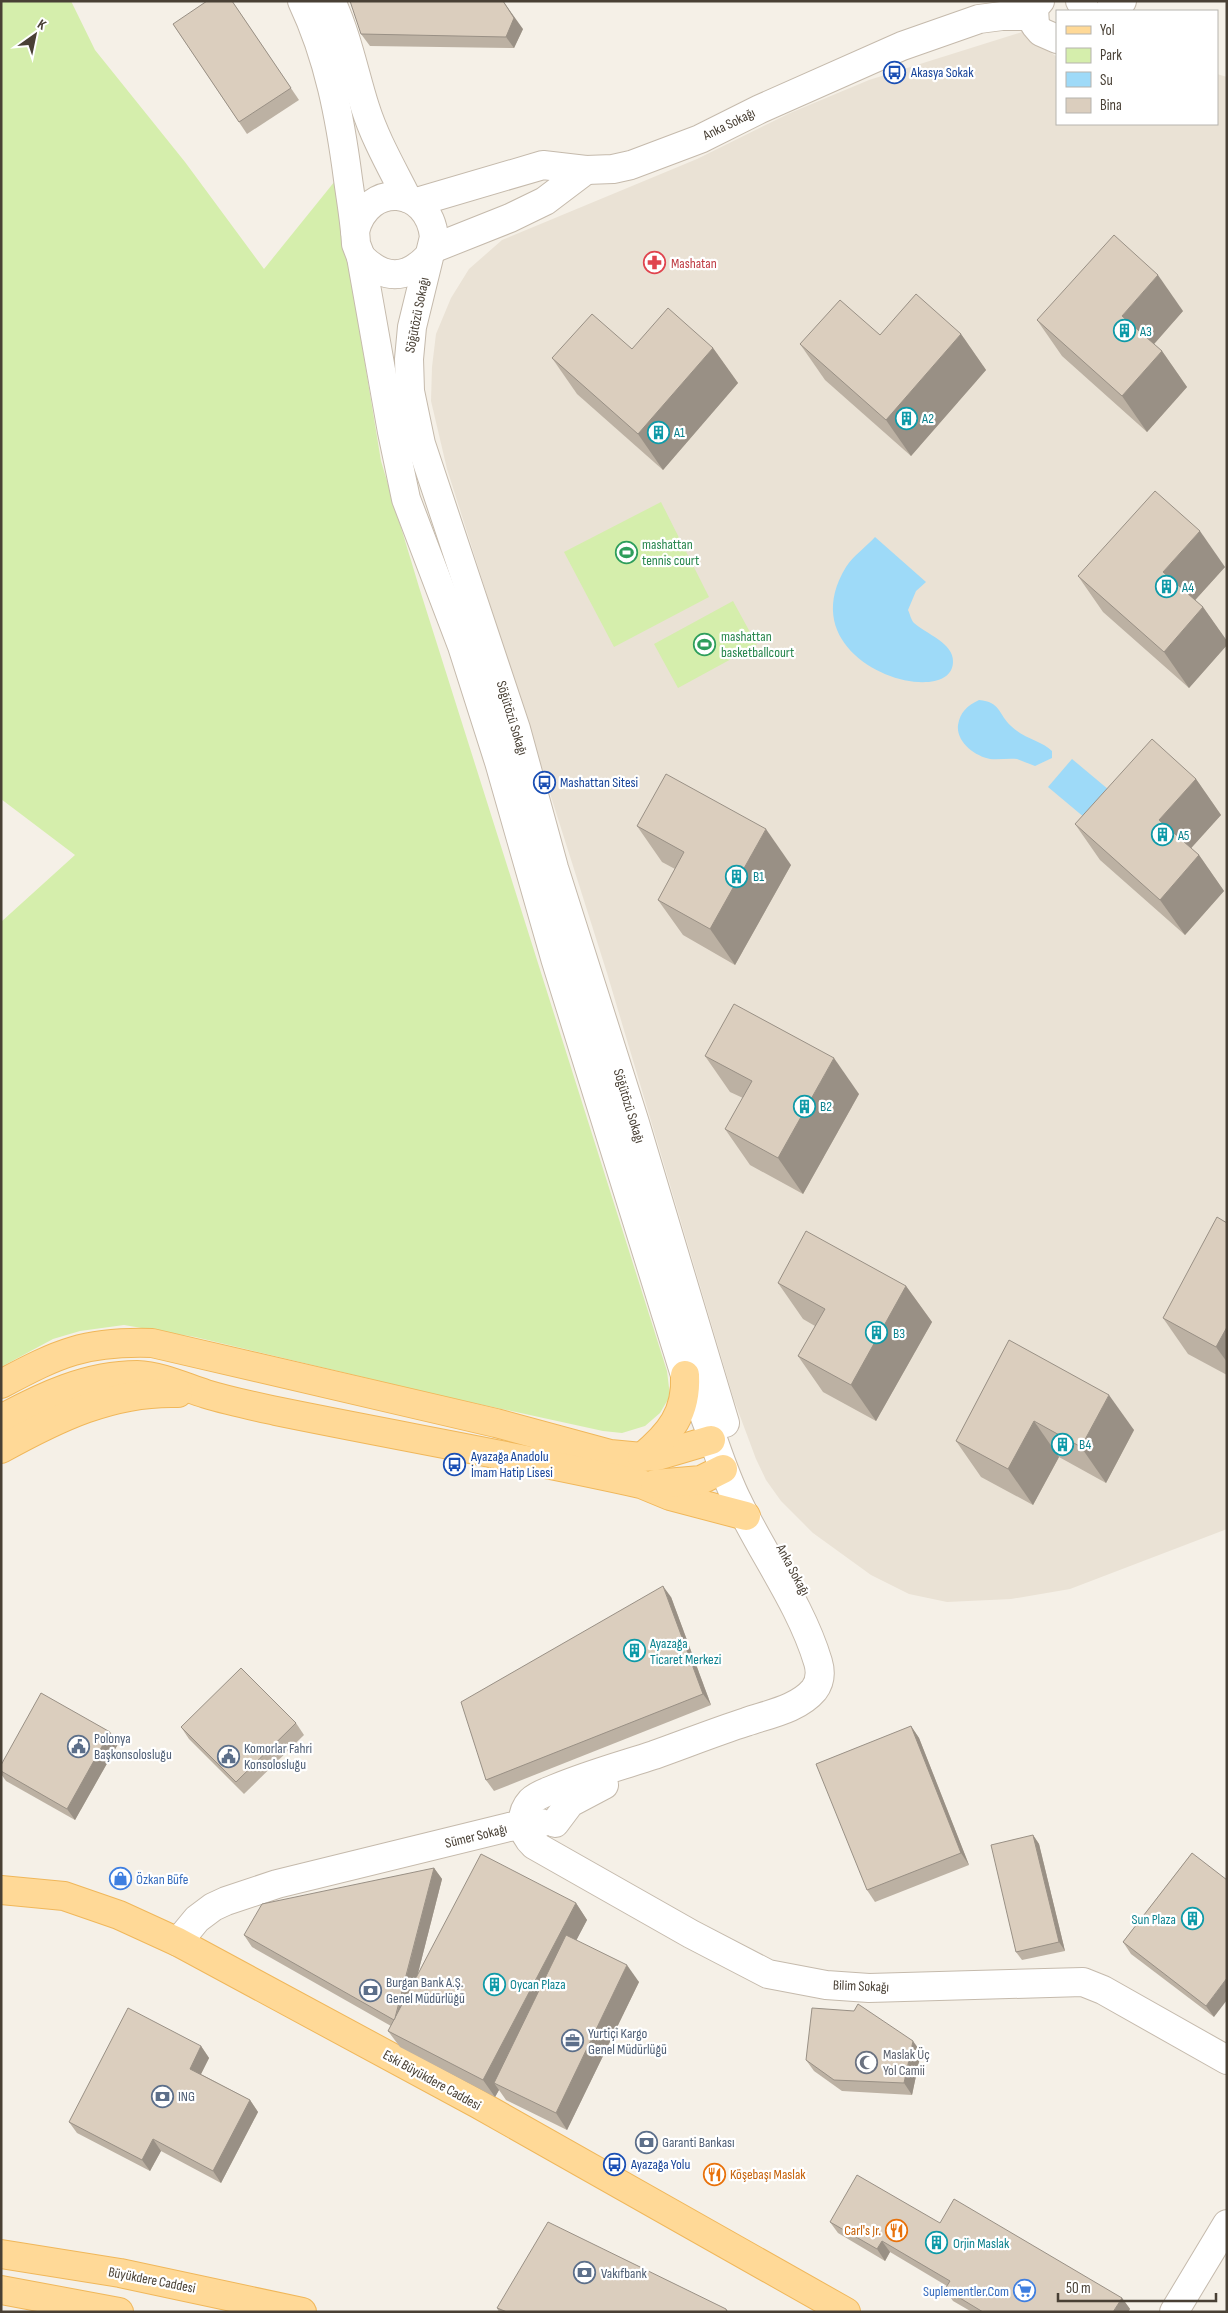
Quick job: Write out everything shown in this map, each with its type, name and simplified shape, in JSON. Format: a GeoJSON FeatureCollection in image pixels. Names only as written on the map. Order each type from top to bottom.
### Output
{"type":"FeatureCollection","features":[{"type":"Feature","properties":{"kind":"main road"},"geometry":{"type":"LineString","coordinates":[[1,1384],[51,1359],[87,1346],[117,1342],[152,1343],[496,1423],[610,1454],[642,1457],[672,1453],[723,1452]]}},
{"type":"Feature","properties":{"kind":"main road"},"geometry":{"type":"LineString","coordinates":[[1,1419],[54,1393],[80,1384],[119,1376],[139,1375],[278,1411],[641,1484],[670,1496],[746,1516]]}},
{"type":"Feature","properties":{"kind":"main road"},"geometry":{"type":"LineString","coordinates":[[642,1457],[670,1431],[679,1414],[684,1402],[685,1375]]}},
{"type":"Feature","properties":{"kind":"main road"},"geometry":{"type":"LineString","coordinates":[[1,1449],[67,1415],[110,1400],[129,1396],[170,1393],[207,1394]]}},
{"type":"Feature","properties":{"kind":"main road"},"geometry":{"type":"LineString","coordinates":[[641,1484],[701,1480],[723,1452]]}},
{"type":"Feature","properties":{"kind":"main road","name":"Eski Büyükdere Caddesi"},"geometry":{"type":"LineString","coordinates":[[1,1890],[64,1896],[110,1912],[178,1942],[478,2104],[846,2312]]}},
{"type":"Feature","properties":{"kind":"main road","name":"Büyükdere Caddesi"},"geometry":{"type":"LineString","coordinates":[[1,2254],[120,2273],[302,2312]]}},
{"type":"Feature","properties":{"kind":"main road"},"geometry":{"type":"LineString","coordinates":[[1,2290],[119,2312]]}},
{"type":"Feature","properties":{"kind":"main road"},"geometry":{"type":"LineString","coordinates":[[819,2312],[826,2312]]}},
{"type":"Feature","properties":{"kind":"street","name":"Söğütözü Sokağı"},"geometry":{"type":"LineString","coordinates":[[302,1],[314,27],[333,85],[342,131],[356,244],[362,257],[392,432],[406,499],[462,646],[499,762],[555,958],[685,1375],[723,1452]]}},
{"type":"Feature","properties":{"kind":"street","name":"Söğütözü Sokağı"},"geometry":{"type":"LineString","coordinates":[[331,1],[339,18],[378,141],[412,200],[429,215],[433,226],[434,237],[412,327],[409,360],[410,391],[421,444],[516,729],[554,868],[635,1123],[723,1452]]}},
{"type":"Feature","properties":{"kind":"street"},"geometry":{"type":"LineString","coordinates":[[1110,10],[1122,1]]}},
{"type":"Feature","properties":{"kind":"street"},"geometry":{"type":"LineString","coordinates":[[1036,9],[1034,25],[1041,32],[1056,38]]}},
{"type":"Feature","properties":{"kind":"street","name":"Anka Sokağı"},"geometry":{"type":"LineString","coordinates":[[412,200],[543,165],[586,170],[613,169],[631,164],[700,139],[760,109],[902,46],[978,19],[1036,9]]}},
{"type":"Feature","properties":{"kind":"street"},"geometry":{"type":"LineString","coordinates":[[362,257],[371,267],[382,273],[395,275],[408,273],[419,266],[430,253],[545,201],[586,170]]}},
{"type":"Feature","properties":{"kind":"street"},"geometry":{"type":"LineString","coordinates":[[355,231],[358,220],[364,210],[373,202],[384,197],[396,196],[412,200]]}},
{"type":"Feature","properties":{"kind":"street","name":"Anka Sokağı"},"geometry":{"type":"LineString","coordinates":[[723,1452],[746,1516],[812,1646],[821,1674],[824,1693]]}},
{"type":"Feature","properties":{"kind":"street","name":"Anka Sokağı"},"geometry":{"type":"LineString","coordinates":[[723,1452],[741,1472],[765,1519],[793,1566],[830,1647],[836,1676],[824,1693]]}},
{"type":"Feature","properties":{"kind":"street"},"geometry":{"type":"LineString","coordinates":[[523,1825],[555,1823],[570,1803],[609,1783],[809,1715],[824,1693]]}},
{"type":"Feature","properties":{"kind":"street","name":"Sümer Sokağı"},"geometry":{"type":"LineString","coordinates":[[178,1942],[197,1919],[213,1907],[226,1901],[278,1884],[523,1825],[525,1810],[532,1800],[540,1795],[580,1778],[654,1755],[787,1708],[808,1696],[824,1693]]}},
{"type":"Feature","properties":{"kind":"street","name":"Bilim Sokağı"},"geometry":{"type":"LineString","coordinates":[[555,1823],[560,1837],[586,1859],[741,1945],[773,1960],[812,1970],[872,1974],[1065,1971],[1090,1973],[1101,1977],[1227,2048]]}},
{"type":"Feature","properties":{"kind":"street","name":"Bilim Sokağı"},"geometry":{"type":"LineString","coordinates":[[523,1825],[526,1838],[544,1851],[691,1934],[768,1974],[819,1984],[869,1988],[1083,1982],[1103,1990],[1227,2060]]}},
{"type":"Feature","properties":{"kind":"street"},"geometry":{"type":"LineString","coordinates":[[1174,2312],[1227,2224]]}},
{"type":"Feature","properties":{"kind":"street"},"geometry":{"type":"LineString","coordinates":[[1192,2312],[1227,2252]]}},
{"type":"Feature","properties":{"kind":"shaded area"},"geometry":{"type":"Polygon","coordinates":[[[1022,32],[1056,56],[1056,125],[1218,125],[1218,74],[1227,77],[1227,1529],[1070,1589],[1011,1599],[947,1602],[909,1594],[871,1575],[813,1533],[781,1501],[766,1480],[734,1400],[607,973],[447,469],[431,401],[432,367],[436,334],[451,298],[469,269],[502,240],[697,159],[790,113],[869,80],[1022,32]]]}},
{"type":"Feature","properties":{"kind":"green space"},"geometry":{"type":"Polygon","coordinates":[[[1,1],[71,1],[95,50],[185,162],[264,269],[335,181],[381,461],[419,587],[667,1371],[670,1396],[660,1413],[645,1426],[622,1433],[603,1431],[442,1396],[195,1337],[124,1325],[80,1331],[53,1339],[1,1367],[1,922],[75,855],[1,799],[1,1]]]}},
{"type":"Feature","properties":{"kind":"green space"},"geometry":{"type":"Polygon","coordinates":[[[661,502],[709,597],[614,647],[564,552],[661,502]]]}},
{"type":"Feature","properties":{"kind":"green space","name":"mashattan basketballcourt"},"geometry":{"type":"Polygon","coordinates":[[[733,601],[757,645],[678,688],[654,644],[733,601]]]}},
{"type":"Feature","properties":{"kind":"water"},"geometry":{"type":"Polygon","coordinates":[[[875,537],[926,582],[916,591],[908,610],[914,623],[949,649],[953,662],[946,676],[927,682],[903,680],[877,670],[853,653],[837,630],[833,601],[846,567],[875,537]]]}},
{"type":"Feature","properties":{"kind":"water"},"geometry":{"type":"Polygon","coordinates":[[[979,700],[991,703],[1007,722],[1021,734],[1052,751],[1052,758],[1035,766],[1017,759],[990,759],[978,755],[963,742],[958,731],[958,725],[960,716],[965,710],[979,700]]]}},
{"type":"Feature","properties":{"kind":"water"},"geometry":{"type":"Polygon","coordinates":[[[1072,759],[1127,805],[1103,833],[1048,787],[1072,759]]]}},
{"type":"Feature","properties":{"kind":"building"},"geometry":{"type":"Polygon","coordinates":[[[207,1],[232,1],[291,88],[239,122],[173,24],[207,1]]]}},
{"type":"Feature","properties":{"kind":"building"},"geometry":{"type":"Polygon","coordinates":[[[350,1],[503,1],[514,18],[506,37],[361,34],[350,1]]]}},
{"type":"Feature","properties":{"kind":"building"},"geometry":{"type":"Polygon","coordinates":[[[1114,235],[1158,275],[1122,316],[1162,351],[1122,396],[1037,320],[1114,235]]]}},
{"type":"Feature","properties":{"kind":"building"},"geometry":{"type":"Polygon","coordinates":[[[916,294],[961,334],[886,420],[800,344],[840,300],[880,335],[916,294]]]}},
{"type":"Feature","properties":{"kind":"building"},"geometry":{"type":"Polygon","coordinates":[[[668,308],[713,348],[638,434],[552,358],[592,314],[632,349],[668,308]]]}},
{"type":"Feature","properties":{"kind":"building"},"geometry":{"type":"Polygon","coordinates":[[[1155,491],[1200,531],[1163,572],[1203,607],[1164,652],[1078,576],[1155,491]]]}},
{"type":"Feature","properties":{"kind":"building"},"geometry":{"type":"Polygon","coordinates":[[[1152,739],[1196,779],[1159,820],[1199,855],[1160,900],[1075,824],[1152,739]]]}},
{"type":"Feature","properties":{"kind":"building"},"geometry":{"type":"Polygon","coordinates":[[[666,774],[766,829],[710,929],[658,900],[684,852],[637,826],[666,774]]]}},
{"type":"Feature","properties":{"kind":"building"},"geometry":{"type":"Polygon","coordinates":[[[734,1004],[834,1058],[778,1158],[725,1129],[752,1081],[705,1056],[734,1004]]]}},
{"type":"Feature","properties":{"kind":"building"},"geometry":{"type":"Polygon","coordinates":[[[1217,1217],[1227,1223],[1227,1327],[1216,1347],[1163,1318],[1217,1217]]]}},
{"type":"Feature","properties":{"kind":"building"},"geometry":{"type":"Polygon","coordinates":[[[806,1231],[906,1286],[851,1385],[798,1356],[825,1309],[778,1283],[806,1231]]]}},
{"type":"Feature","properties":{"kind":"building"},"geometry":{"type":"Polygon","coordinates":[[[1009,1340],[1109,1395],[1081,1447],[1034,1421],[1008,1469],[956,1441],[1009,1340]]]}},
{"type":"Feature","properties":{"kind":"building","name":"Ayazağa Ticaret Merkezi"},"geometry":{"type":"Polygon","coordinates":[[[663,1586],[703,1694],[486,1780],[461,1702],[663,1586]]]}},
{"type":"Feature","properties":{"kind":"building"},"geometry":{"type":"Polygon","coordinates":[[[241,1668],[296,1723],[236,1782],[181,1727],[241,1668]]]}},
{"type":"Feature","properties":{"kind":"building"},"geometry":{"type":"Polygon","coordinates":[[[41,1693],[110,1732],[67,1809],[1,1771],[1,1765],[41,1693]]]}},
{"type":"Feature","properties":{"kind":"building"},"geometry":{"type":"Polygon","coordinates":[[[911,1726],[961,1853],[867,1890],[816,1764],[911,1726]]]}},
{"type":"Feature","properties":{"kind":"building"},"geometry":{"type":"Polygon","coordinates":[[[1033,1835],[1059,1942],[1016,1952],[991,1845],[1033,1835]]]}},
{"type":"Feature","properties":{"kind":"building","name":"Sun Plaza"},"geometry":{"type":"Polygon","coordinates":[[[1192,1853],[1227,1880],[1227,1978],[1206,2006],[1123,1942],[1192,1853]]]}},
{"type":"Feature","properties":{"kind":"building","name":"Oycan Plaza"},"geometry":{"type":"Polygon","coordinates":[[[481,1854],[576,1903],[483,2080],[388,2031],[481,1854]]]}},
{"type":"Feature","properties":{"kind":"building","name":"Burgan Bank A.Ş. Genel Müdürlüğü"},"geometry":{"type":"Polygon","coordinates":[[[434,1868],[394,2020],[244,1935],[262,1904],[434,1868]]]}},
{"type":"Feature","properties":{"kind":"building","name":"Yurtiçi Kargo Genel Müdürlüğü"},"geometry":{"type":"Polygon","coordinates":[[[566,1935],[627,1965],[556,2113],[494,2083],[566,1935]]]}},
{"type":"Feature","properties":{"kind":"building","name":"Maslak Üç Yol Camii"},"geometry":{"type":"Polygon","coordinates":[[[858,2004],[913,2041],[904,2083],[834,2080],[806,2060],[812,2008],[854,2011],[858,2004]]]}},
{"type":"Feature","properties":{"kind":"building","name":"ING"},"geometry":{"type":"Polygon","coordinates":[[[128,2008],[201,2046],[190,2069],[250,2100],[213,2171],[153,2139],[142,2160],[69,2122],[128,2008]]]}},
{"type":"Feature","properties":{"kind":"building","name":"Orjin Maslak"},"geometry":{"type":"Polygon","coordinates":[[[857,2175],[940,2223],[954,2199],[1122,2298],[1113,2312],[983,2312],[945,2289],[950,2281],[882,2241],[877,2249],[830,2222],[857,2175]]]}},
{"type":"Feature","properties":{"kind":"building","name":"Vakıfbank"},"geometry":{"type":"Polygon","coordinates":[[[548,2222],[726,2309],[727,2312],[507,2312],[497,2308],[548,2222]]]}},
{"type":"Feature","properties":{"kind":"place","name":"Akasya Sokak"},"geometry":{"type":"Point","coordinates":[895,72]}},
{"type":"Feature","properties":{"kind":"place","name":"Mashatan"},"geometry":{"type":"Point","coordinates":[655,263]}},
{"type":"Feature","properties":{"kind":"place","name":"A3"},"geometry":{"type":"Point","coordinates":[1124,331]}},
{"type":"Feature","properties":{"kind":"place","name":"A2"},"geometry":{"type":"Point","coordinates":[906,418]}},
{"type":"Feature","properties":{"kind":"place","name":"A1"},"geometry":{"type":"Point","coordinates":[658,432]}},
{"type":"Feature","properties":{"kind":"place","name":"mashattan tennis court"},"geometry":{"type":"Point","coordinates":[626,552]}},
{"type":"Feature","properties":{"kind":"place","name":"A4"},"geometry":{"type":"Point","coordinates":[1166,587]}},
{"type":"Feature","properties":{"kind":"place","name":"mashattan basketballcourt"},"geometry":{"type":"Point","coordinates":[705,644]}},
{"type":"Feature","properties":{"kind":"place","name":"Mashattan Sitesi"},"geometry":{"type":"Point","coordinates":[544,782]}},
{"type":"Feature","properties":{"kind":"place","name":"A5"},"geometry":{"type":"Point","coordinates":[1162,835]}},
{"type":"Feature","properties":{"kind":"place","name":"B1"},"geometry":{"type":"Point","coordinates":[737,876]}},
{"type":"Feature","properties":{"kind":"place","name":"B2"},"geometry":{"type":"Point","coordinates":[804,1106]}},
{"type":"Feature","properties":{"kind":"place","name":"B3"},"geometry":{"type":"Point","coordinates":[877,1333]}},
{"type":"Feature","properties":{"kind":"place","name":"B4"},"geometry":{"type":"Point","coordinates":[1063,1444]}},
{"type":"Feature","properties":{"kind":"place","name":"Ayazağa Anadolu İmam Hatip Lisesi"},"geometry":{"type":"Point","coordinates":[455,1464]}},
{"type":"Feature","properties":{"kind":"place","name":"Ayazağa Ticaret Merkezi"},"geometry":{"type":"Point","coordinates":[634,1651]}},
{"type":"Feature","properties":{"kind":"place","name":"Polonya Başkonsolosluğu"},"geometry":{"type":"Point","coordinates":[78,1746]}},
{"type":"Feature","properties":{"kind":"place","name":"Komorlar Fahri Konsolosluğu"},"geometry":{"type":"Point","coordinates":[228,1756]}},
{"type":"Feature","properties":{"kind":"place","name":"Özkan Büfe"},"geometry":{"type":"Point","coordinates":[120,1879]}},
{"type":"Feature","properties":{"kind":"place","name":"Sun Plaza"},"geometry":{"type":"Point","coordinates":[1192,1919]}},
{"type":"Feature","properties":{"kind":"place","name":"Oycan Plaza"},"geometry":{"type":"Point","coordinates":[494,1984]}},
{"type":"Feature","properties":{"kind":"place","name":"Burgan Bank A.Ş. Genel Müdürlüğü"},"geometry":{"type":"Point","coordinates":[370,1990]}},
{"type":"Feature","properties":{"kind":"place","name":"Yurtiçi Kargo Genel Müdürlüğü"},"geometry":{"type":"Point","coordinates":[572,2041]}},
{"type":"Feature","properties":{"kind":"place","name":"Maslak Üç Yol Camii"},"geometry":{"type":"Point","coordinates":[867,2062]}},
{"type":"Feature","properties":{"kind":"place","name":"ING"},"geometry":{"type":"Point","coordinates":[162,2096]}},
{"type":"Feature","properties":{"kind":"place","name":"Garanti Bankası"},"geometry":{"type":"Point","coordinates":[646,2142]}},
{"type":"Feature","properties":{"kind":"place","name":"Ayazağa Yolu"},"geometry":{"type":"Point","coordinates":[615,2164]}},
{"type":"Feature","properties":{"kind":"place","name":"Köşebaşı Maslak"},"geometry":{"type":"Point","coordinates":[714,2174]}},
{"type":"Feature","properties":{"kind":"place","name":"Carl's Jr."},"geometry":{"type":"Point","coordinates":[897,2230]}},
{"type":"Feature","properties":{"kind":"place","name":"Orjin Maslak"},"geometry":{"type":"Point","coordinates":[937,2243]}},
{"type":"Feature","properties":{"kind":"place","name":"Vakıfbank"},"geometry":{"type":"Point","coordinates":[585,2273]}},
{"type":"Feature","properties":{"kind":"place","name":"Suplementler.Com"},"geometry":{"type":"Point","coordinates":[1025,2291]}}]}
